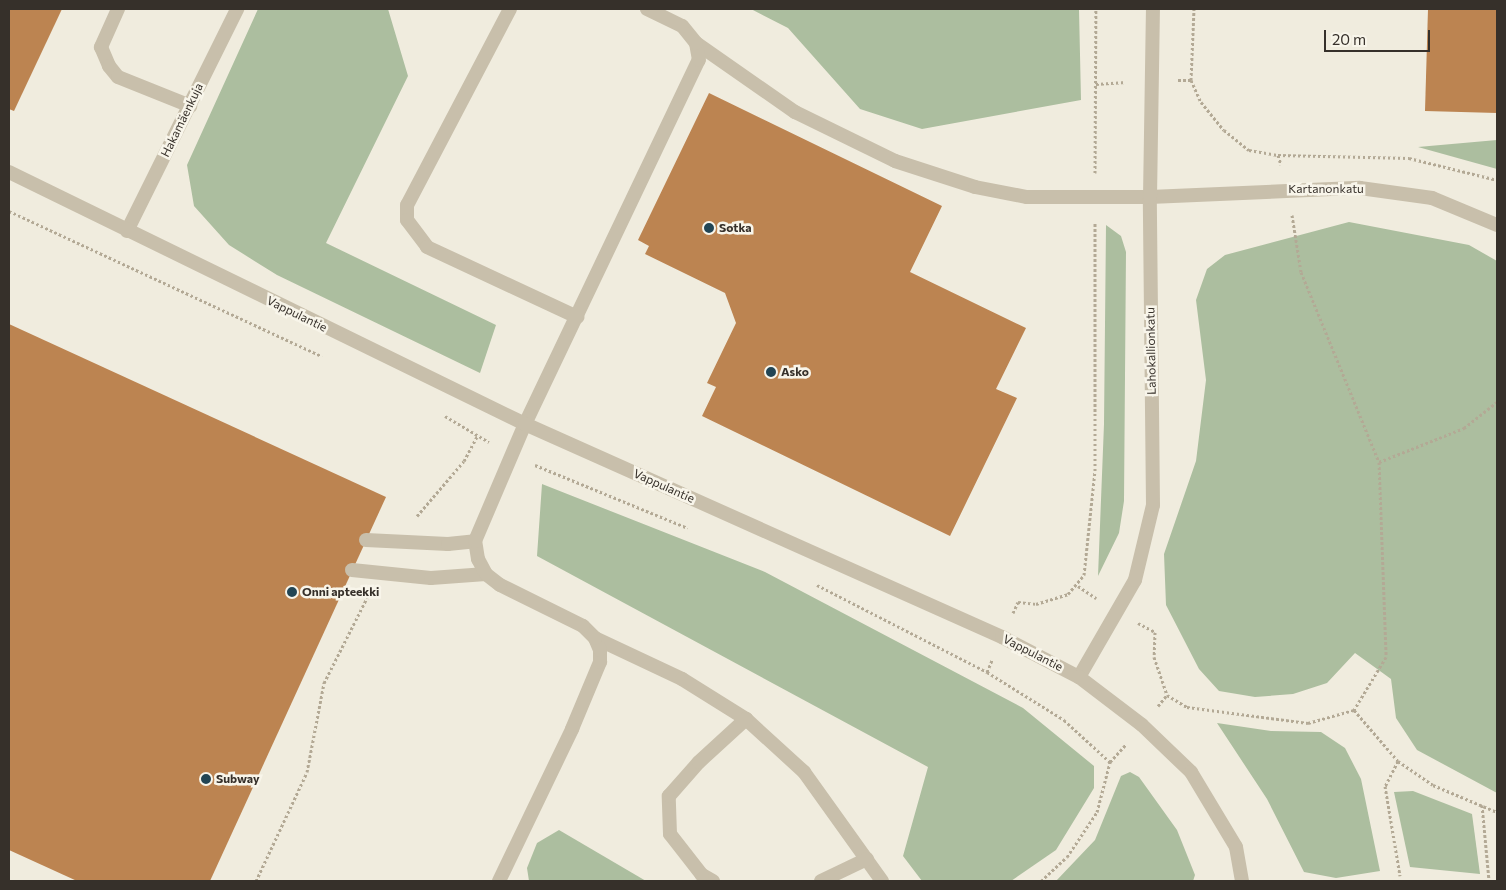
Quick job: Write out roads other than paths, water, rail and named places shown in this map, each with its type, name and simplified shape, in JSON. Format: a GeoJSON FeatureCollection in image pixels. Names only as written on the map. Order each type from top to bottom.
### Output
{"type":"FeatureCollection","features":[{"type":"Feature","properties":{"kind":"street"},"geometry":{"type":"LineString","coordinates":[[118,9],[101,47],[109,66],[118,77],[190,106]]}},
{"type":"Feature","properties":{"kind":"street","name":"Hakamäenkuja"},"geometry":{"type":"LineString","coordinates":[[127,231],[237,9]]}},
{"type":"Feature","properties":{"kind":"street"},"geometry":{"type":"LineString","coordinates":[[510,9],[407,205],[407,220],[427,247],[577,317]]}},
{"type":"Feature","properties":{"kind":"street","name":"Kartanonkatu"},"geometry":{"type":"LineString","coordinates":[[648,9],[682,26],[696,43],[795,112],[895,161],[992,191],[1027,197],[1095,200],[1288,189],[1360,188],[1432,198],[1497,225]]}},
{"type":"Feature","properties":{"kind":"street","name":"Lahokallionkatu"},"geometry":{"type":"LineString","coordinates":[[1079,677],[1135,580],[1153,505],[1150,197],[1153,9]]}},
{"type":"Feature","properties":{"kind":"street"},"geometry":{"type":"LineString","coordinates":[[696,43],[699,60],[692,80],[525,424],[475,541],[478,559],[486,574],[500,585],[583,626],[595,638],[682,679],[746,719],[804,772],[882,881]]}},
{"type":"Feature","properties":{"kind":"street","name":"Vappulantie"},"geometry":{"type":"LineString","coordinates":[[9,172],[525,424],[1002,637],[1079,677],[1142,724],[1191,772],[1236,846],[1242,881]]}},
{"type":"Feature","properties":{"kind":"street"},"geometry":{"type":"LineString","coordinates":[[366,540],[396,542],[475,541]]}},
{"type":"Feature","properties":{"kind":"street"},"geometry":{"type":"LineString","coordinates":[[352,570],[431,578],[486,574]]}},
{"type":"Feature","properties":{"kind":"street"},"geometry":{"type":"LineString","coordinates":[[499,881],[600,662],[595,638]]}},
{"type":"Feature","properties":{"kind":"street"},"geometry":{"type":"LineString","coordinates":[[713,881],[702,875],[670,834],[669,796],[699,762],[746,719]]}},
{"type":"Feature","properties":{"kind":"street"},"geometry":{"type":"LineString","coordinates":[[821,881],[867,859]]}},
{"type":"Feature","properties":{"kind":"place","name":"Sotka"},"geometry":{"type":"Point","coordinates":[709,228]}},
{"type":"Feature","properties":{"kind":"place","name":"Asko"},"geometry":{"type":"Point","coordinates":[771,372]}},
{"type":"Feature","properties":{"kind":"place","name":"Onni apteekki"},"geometry":{"type":"Point","coordinates":[292,592]}},
{"type":"Feature","properties":{"kind":"place","name":"Subway"},"geometry":{"type":"Point","coordinates":[206,779]}}]}
